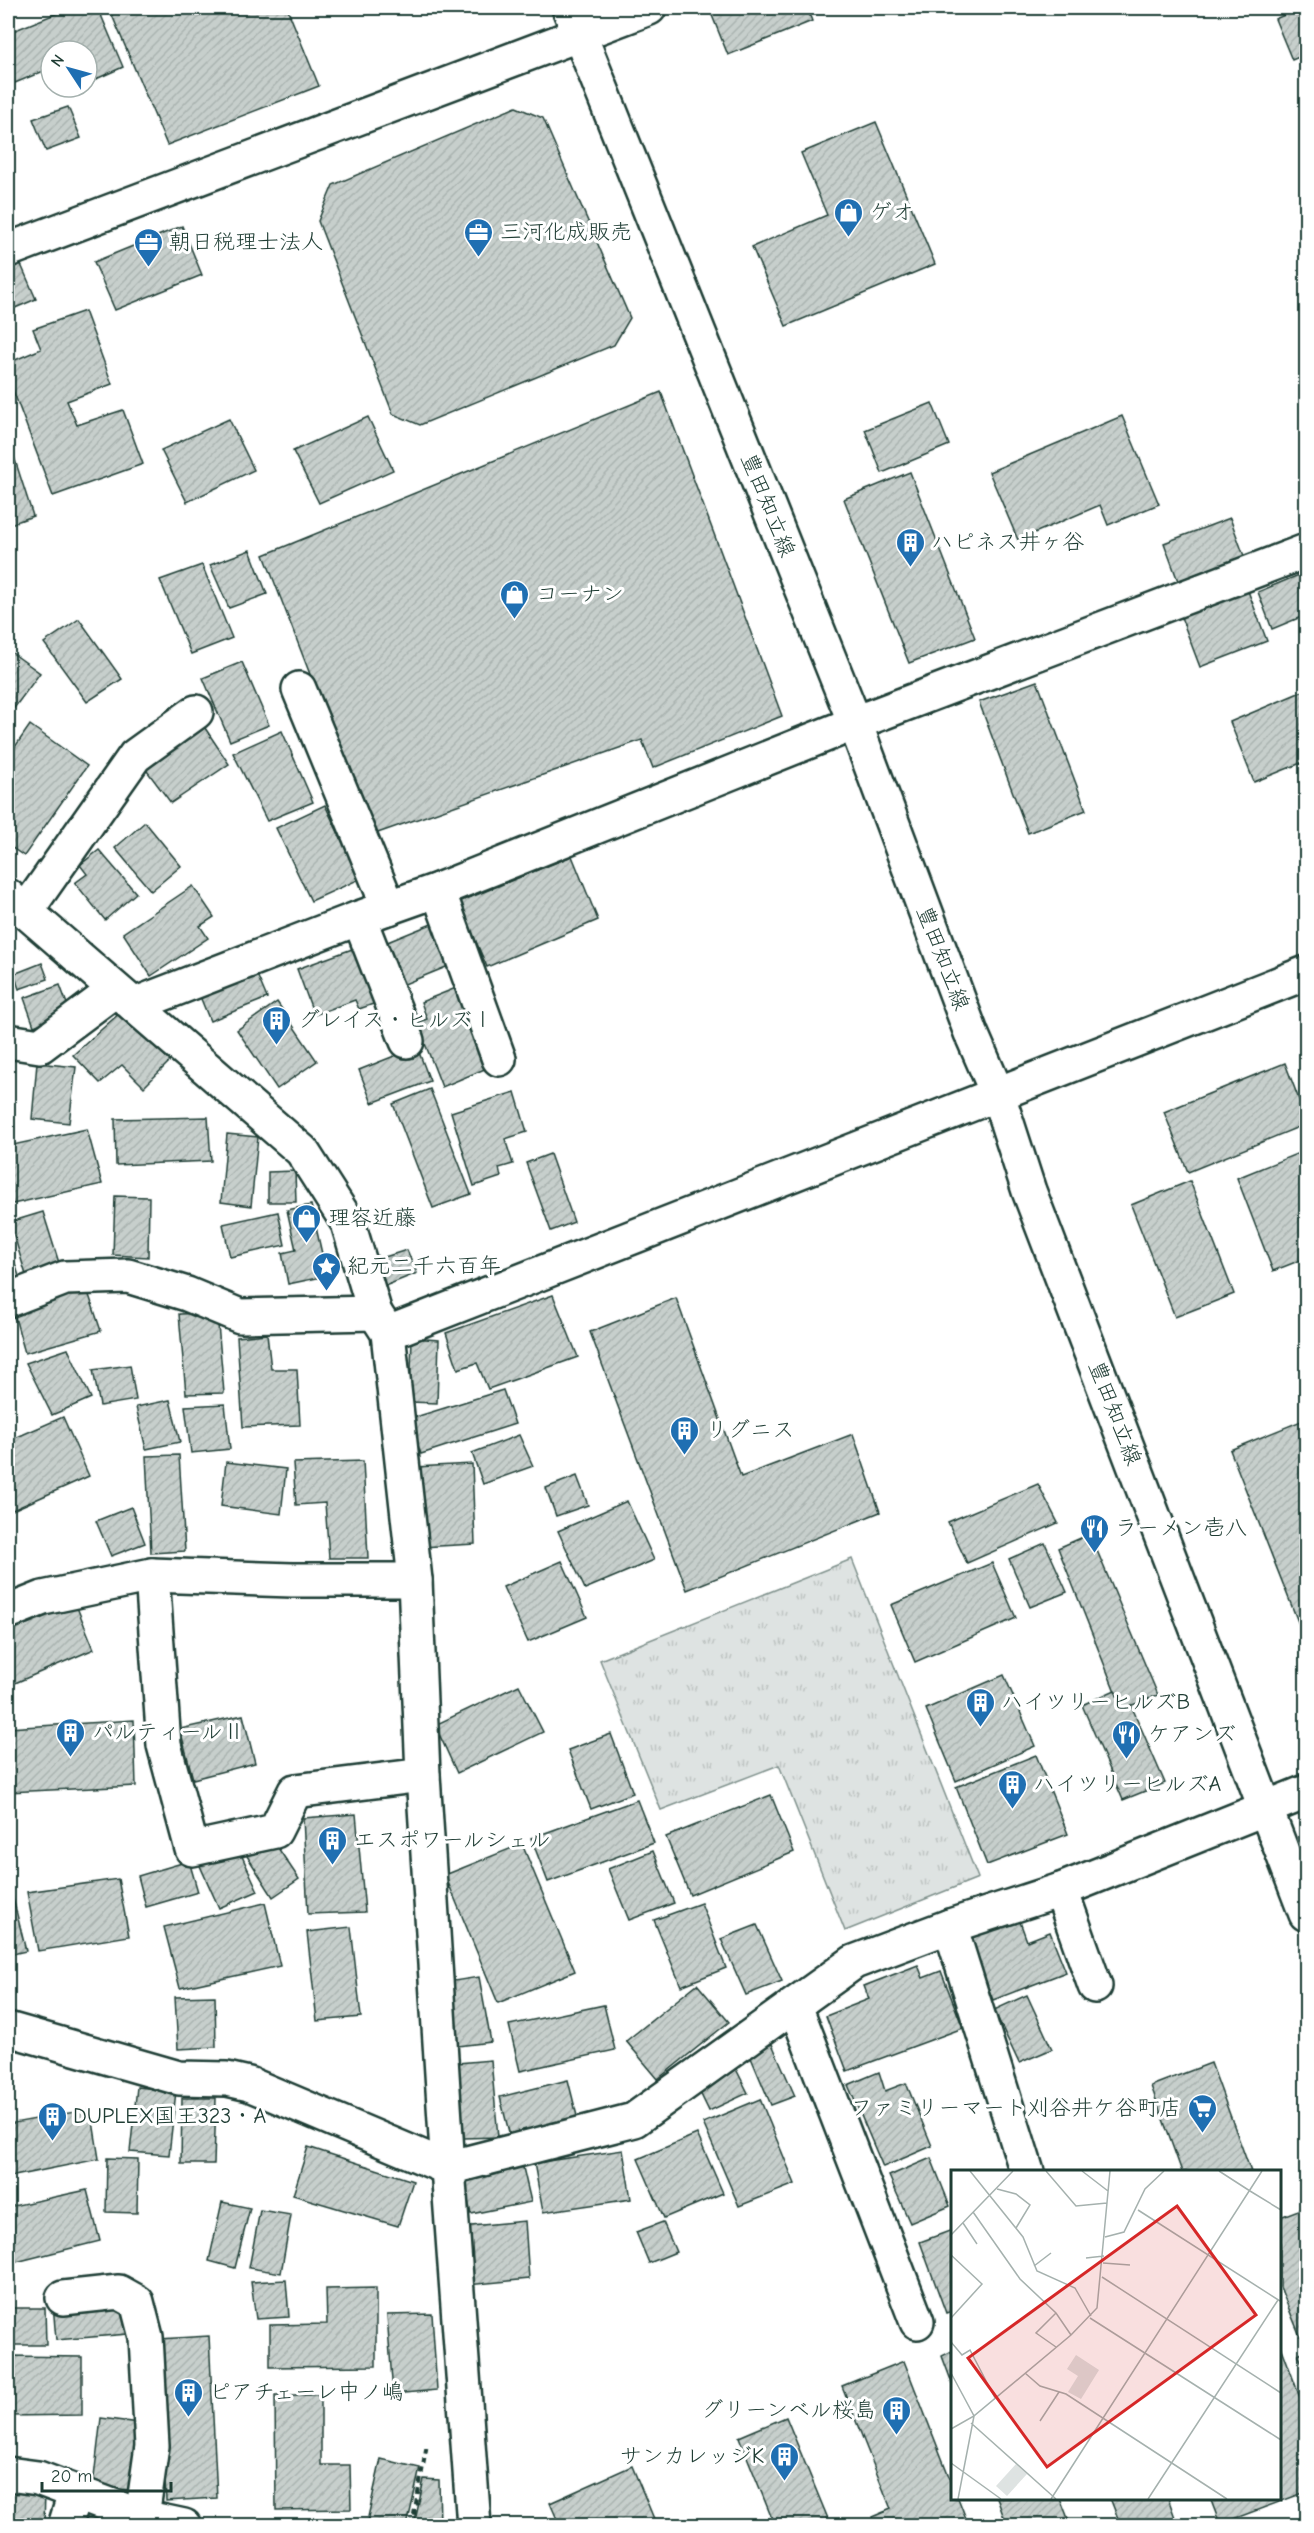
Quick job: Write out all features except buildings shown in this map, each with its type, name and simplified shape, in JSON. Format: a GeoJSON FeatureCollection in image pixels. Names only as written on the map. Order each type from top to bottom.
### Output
{"type":"FeatureCollection","features":[{"type":"Feature","properties":{"kind":"street"},"geometry":{"type":"LineString","coordinates":[[8,250],[574,21],[649,8]]}},
{"type":"Feature","properties":{"kind":"street","name":"豊田知立線"},"geometry":{"type":"LineString","coordinates":[[574,21],[855,723],[971,1033],[998,1095],[1029,1191],[1306,1914]]}},
{"type":"Feature","properties":{"kind":"street"},"geometry":{"type":"LineString","coordinates":[[8,1041],[40,1046],[124,997],[438,890],[855,723],[1306,551]]}},
{"type":"Feature","properties":{"kind":"street"},"geometry":{"type":"LineString","coordinates":[[299,689],[389,908]]}},
{"type":"Feature","properties":{"kind":"street"},"geometry":{"type":"LineString","coordinates":[[196,712],[135,756],[16,904],[302,1151],[348,1223],[382,1323],[415,1580],[423,1775],[474,2526]]}},
{"type":"Feature","properties":{"kind":"street"},"geometry":{"type":"LineString","coordinates":[[438,890],[499,1059]]}},
{"type":"Feature","properties":{"kind":"street"},"geometry":{"type":"LineString","coordinates":[[359,918],[407,1041]]}},
{"type":"Feature","properties":{"kind":"street"},"geometry":{"type":"LineString","coordinates":[[8,1300],[65,1278],[128,1276],[187,1294],[240,1316],[382,1323],[998,1095],[1306,972]]}},
{"type":"Feature","properties":{"kind":"street"},"geometry":{"type":"LineString","coordinates":[[8,1612],[43,1598],[152,1575],[292,1580],[415,1580]]}},
{"type":"Feature","properties":{"kind":"street"},"geometry":{"type":"LineString","coordinates":[[152,1575],[164,1745],[192,1849],[275,1831],[295,1791],[423,1775]]}},
{"type":"Feature","properties":{"kind":"street"},"geometry":{"type":"LineString","coordinates":[[8,2029],[179,2078],[227,2079],[249,2084],[448,2168],[634,2120],[854,1962],[950,1926],[1060,1890],[1306,1792]]}},
{"type":"Feature","properties":{"kind":"street"},"geometry":{"type":"LineString","coordinates":[[1060,1890],[1095,1986]]}},
{"type":"Feature","properties":{"kind":"street"},"geometry":{"type":"LineString","coordinates":[[950,1926],[1026,2170]]}},
{"type":"Feature","properties":{"kind":"street"},"geometry":{"type":"LineString","coordinates":[[795,2006],[917,2322]]}},
{"type":"Feature","properties":{"kind":"street"},"geometry":{"type":"LineString","coordinates":[[63,2298],[119,2292],[137,2302],[146,2337],[152,2446],[142,2517]]}},
{"type":"Feature","properties":{"kind":"street"},"geometry":{"type":"LineString","coordinates":[[8,2474],[38,2478],[75,2494],[142,2517],[184,2526]]}},
{"type":"Feature","properties":{"kind":"street"},"geometry":{"type":"LineString","coordinates":[[65,2526],[75,2494]]}},
{"type":"Feature","properties":{"kind":"green space"},"geometry":{"type":"Polygon","coordinates":[[[852,1559],[978,1878],[845,1931],[779,1765],[661,1810],[600,1660],[852,1559]]]}},
{"type":"Feature","properties":{"kind":"place","name":"ゲオ"},"geometry":{"type":"Point","coordinates":[849,238]}},
{"type":"Feature","properties":{"kind":"place","name":"三河化成販売"},"geometry":{"type":"Point","coordinates":[479,258]}},
{"type":"Feature","properties":{"kind":"place","name":"朝日税理士法人"},"geometry":{"type":"Point","coordinates":[148,268]}},
{"type":"Feature","properties":{"kind":"place","name":"ハピネス井ヶ谷"},"geometry":{"type":"Point","coordinates":[910,568]}},
{"type":"Feature","properties":{"kind":"place","name":"コーナン"},"geometry":{"type":"Point","coordinates":[515,620]}},
{"type":"Feature","properties":{"kind":"place","name":"グレイス・ヒルズⅠ"},"geometry":{"type":"Point","coordinates":[277,1046]}},
{"type":"Feature","properties":{"kind":"place","name":"理容近藤"},"geometry":{"type":"Point","coordinates":[307,1244]}},
{"type":"Feature","properties":{"kind":"place","name":"紀元二千六百年"},"geometry":{"type":"Point","coordinates":[326,1292]}},
{"type":"Feature","properties":{"kind":"place","name":"リグニス"},"geometry":{"type":"Point","coordinates":[685,1456]}},
{"type":"Feature","properties":{"kind":"place","name":"ラーメン壱八"},"geometry":{"type":"Point","coordinates":[1094,1554]}},
{"type":"Feature","properties":{"kind":"place","name":"ハイツリーヒルズB"},"geometry":{"type":"Point","coordinates":[980,1728]}},
{"type":"Feature","properties":{"kind":"place","name":"パルティールⅡ"},"geometry":{"type":"Point","coordinates":[71,1758]}},
{"type":"Feature","properties":{"kind":"place","name":"ケアンズ"},"geometry":{"type":"Point","coordinates":[1127,1760]}},
{"type":"Feature","properties":{"kind":"place","name":"ハイツリーヒルズA"},"geometry":{"type":"Point","coordinates":[1012,1810]}},
{"type":"Feature","properties":{"kind":"place","name":"エスポワールシェル"},"geometry":{"type":"Point","coordinates":[333,1866]}},
{"type":"Feature","properties":{"kind":"place","name":"ファミリーマート刈谷井ケ谷町店"},"geometry":{"type":"Point","coordinates":[1202,2134]}},
{"type":"Feature","properties":{"kind":"place","name":"DUPLEX国王323・A"},"geometry":{"type":"Point","coordinates":[52,2142]}},
{"type":"Feature","properties":{"kind":"place","name":"ピアチェーレ中ノ嶋"},"geometry":{"type":"Point","coordinates":[188,2418]}},
{"type":"Feature","properties":{"kind":"place","name":"グリーンベル桜島"},"geometry":{"type":"Point","coordinates":[897,2436]}},
{"type":"Feature","properties":{"kind":"place","name":"サンカレッジK"},"geometry":{"type":"Point","coordinates":[785,2482]}}]}
